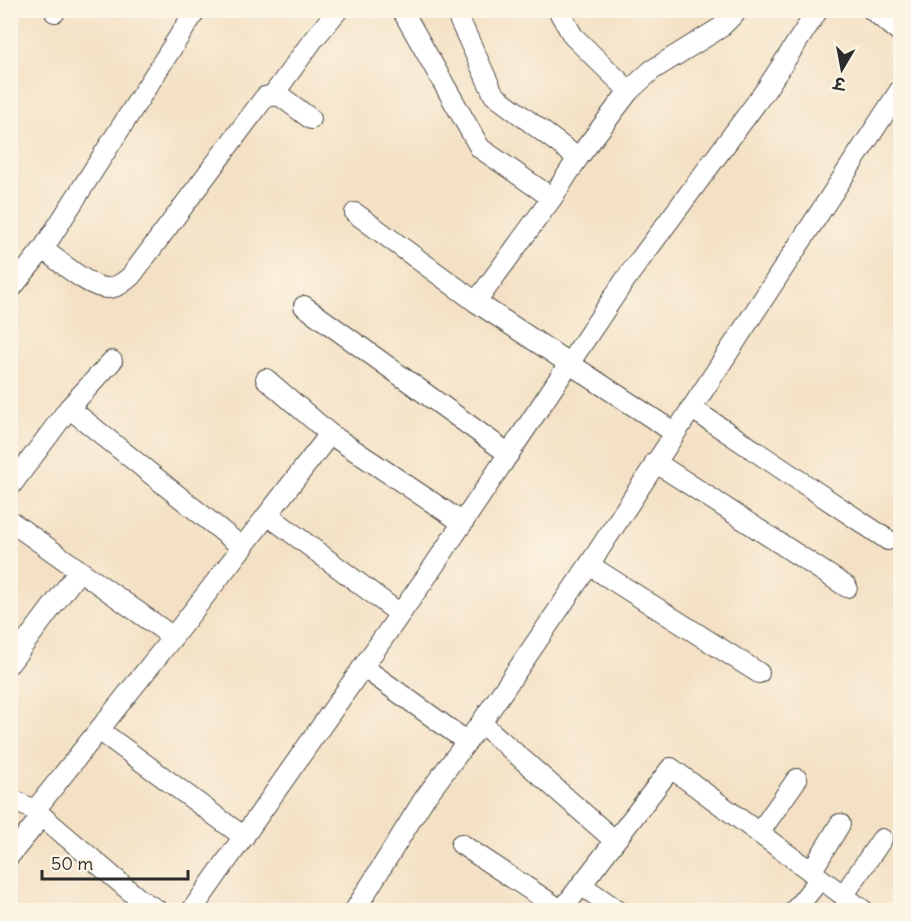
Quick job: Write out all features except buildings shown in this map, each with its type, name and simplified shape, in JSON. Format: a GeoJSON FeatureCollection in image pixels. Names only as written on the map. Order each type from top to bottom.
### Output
{"type":"FeatureCollection","features":[{"type":"Feature","properties":{"kind":"street"},"geometry":{"type":"LineString","coordinates":[[10,290],[43,249],[196,10]]}},
{"type":"Feature","properties":{"kind":"street"},"geometry":{"type":"LineString","coordinates":[[273,95],[338,10]]}},
{"type":"Feature","properties":{"kind":"street"},"geometry":{"type":"LineString","coordinates":[[402,10],[480,148],[552,198]]}},
{"type":"Feature","properties":{"kind":"street"},"geometry":{"type":"LineString","coordinates":[[454,10],[494,95],[578,158]]}},
{"type":"Feature","properties":{"kind":"street"},"geometry":{"type":"LineString","coordinates":[[558,10],[573,36],[629,92]]}},
{"type":"Feature","properties":{"kind":"street"},"geometry":{"type":"LineString","coordinates":[[476,302],[552,198],[578,158],[629,92],[652,70],[720,28],[738,10]]}},
{"type":"Feature","properties":{"kind":"street"},"geometry":{"type":"LineString","coordinates":[[192,910],[463,523],[625,280],[765,91],[818,10]]}},
{"type":"Feature","properties":{"kind":"street"},"geometry":{"type":"LineString","coordinates":[[872,10],[900,32]]}},
{"type":"Feature","properties":{"kind":"street"},"geometry":{"type":"LineString","coordinates":[[355,910],[424,799],[481,723],[590,565],[655,462],[900,90]]}},
{"type":"Feature","properties":{"kind":"street"},"geometry":{"type":"LineString","coordinates":[[43,249],[96,287],[108,288],[119,285],[131,276],[265,97],[273,95],[285,98],[311,119]]}},
{"type":"Feature","properties":{"kind":"street"},"geometry":{"type":"LineString","coordinates":[[355,213],[476,302],[675,433]]}},
{"type":"Feature","properties":{"kind":"street"},"geometry":{"type":"LineString","coordinates":[[304,306],[509,454]]}},
{"type":"Feature","properties":{"kind":"street"},"geometry":{"type":"LineString","coordinates":[[10,487],[69,408],[112,361]]}},
{"type":"Feature","properties":{"kind":"street"},"geometry":{"type":"LineString","coordinates":[[266,379],[330,434],[463,523]]}},
{"type":"Feature","properties":{"kind":"street"},"geometry":{"type":"LineString","coordinates":[[69,408],[243,548]]}},
{"type":"Feature","properties":{"kind":"street"},"geometry":{"type":"LineString","coordinates":[[691,408],[888,540]]}},
{"type":"Feature","properties":{"kind":"street"},"geometry":{"type":"LineString","coordinates":[[10,855],[99,730],[174,637],[330,434]]}},
{"type":"Feature","properties":{"kind":"street"},"geometry":{"type":"LineString","coordinates":[[655,462],[847,587]]}},
{"type":"Feature","properties":{"kind":"street"},"geometry":{"type":"LineString","coordinates":[[268,515],[400,614]]}},
{"type":"Feature","properties":{"kind":"street"},"geometry":{"type":"LineString","coordinates":[[10,521],[174,637]]}},
{"type":"Feature","properties":{"kind":"street"},"geometry":{"type":"LineString","coordinates":[[590,565],[759,673]]}},
{"type":"Feature","properties":{"kind":"street"},"geometry":{"type":"LineString","coordinates":[[10,663],[79,571]]}},
{"type":"Feature","properties":{"kind":"street"},"geometry":{"type":"LineString","coordinates":[[363,667],[466,741]]}},
{"type":"Feature","properties":{"kind":"street"},"geometry":{"type":"LineString","coordinates":[[481,723],[615,841]]}},
{"type":"Feature","properties":{"kind":"street"},"geometry":{"type":"LineString","coordinates":[[99,730],[244,837]]}},
{"type":"Feature","properties":{"kind":"street"},"geometry":{"type":"LineString","coordinates":[[461,844],[562,910],[671,768],[863,910]]}},
{"type":"Feature","properties":{"kind":"street"},"geometry":{"type":"LineString","coordinates":[[759,833],[797,779]]}},
{"type":"Feature","properties":{"kind":"street"},"geometry":{"type":"LineString","coordinates":[[10,799],[38,813],[133,904],[157,910]]}},
{"type":"Feature","properties":{"kind":"street"},"geometry":{"type":"LineString","coordinates":[[795,910],[816,876],[840,824]]}},
{"type":"Feature","properties":{"kind":"street"},"geometry":{"type":"LineString","coordinates":[[843,896],[882,839]]}},
{"type":"Feature","properties":{"kind":"street"},"geometry":{"type":"LineString","coordinates":[[581,885],[618,910]]}}]}
